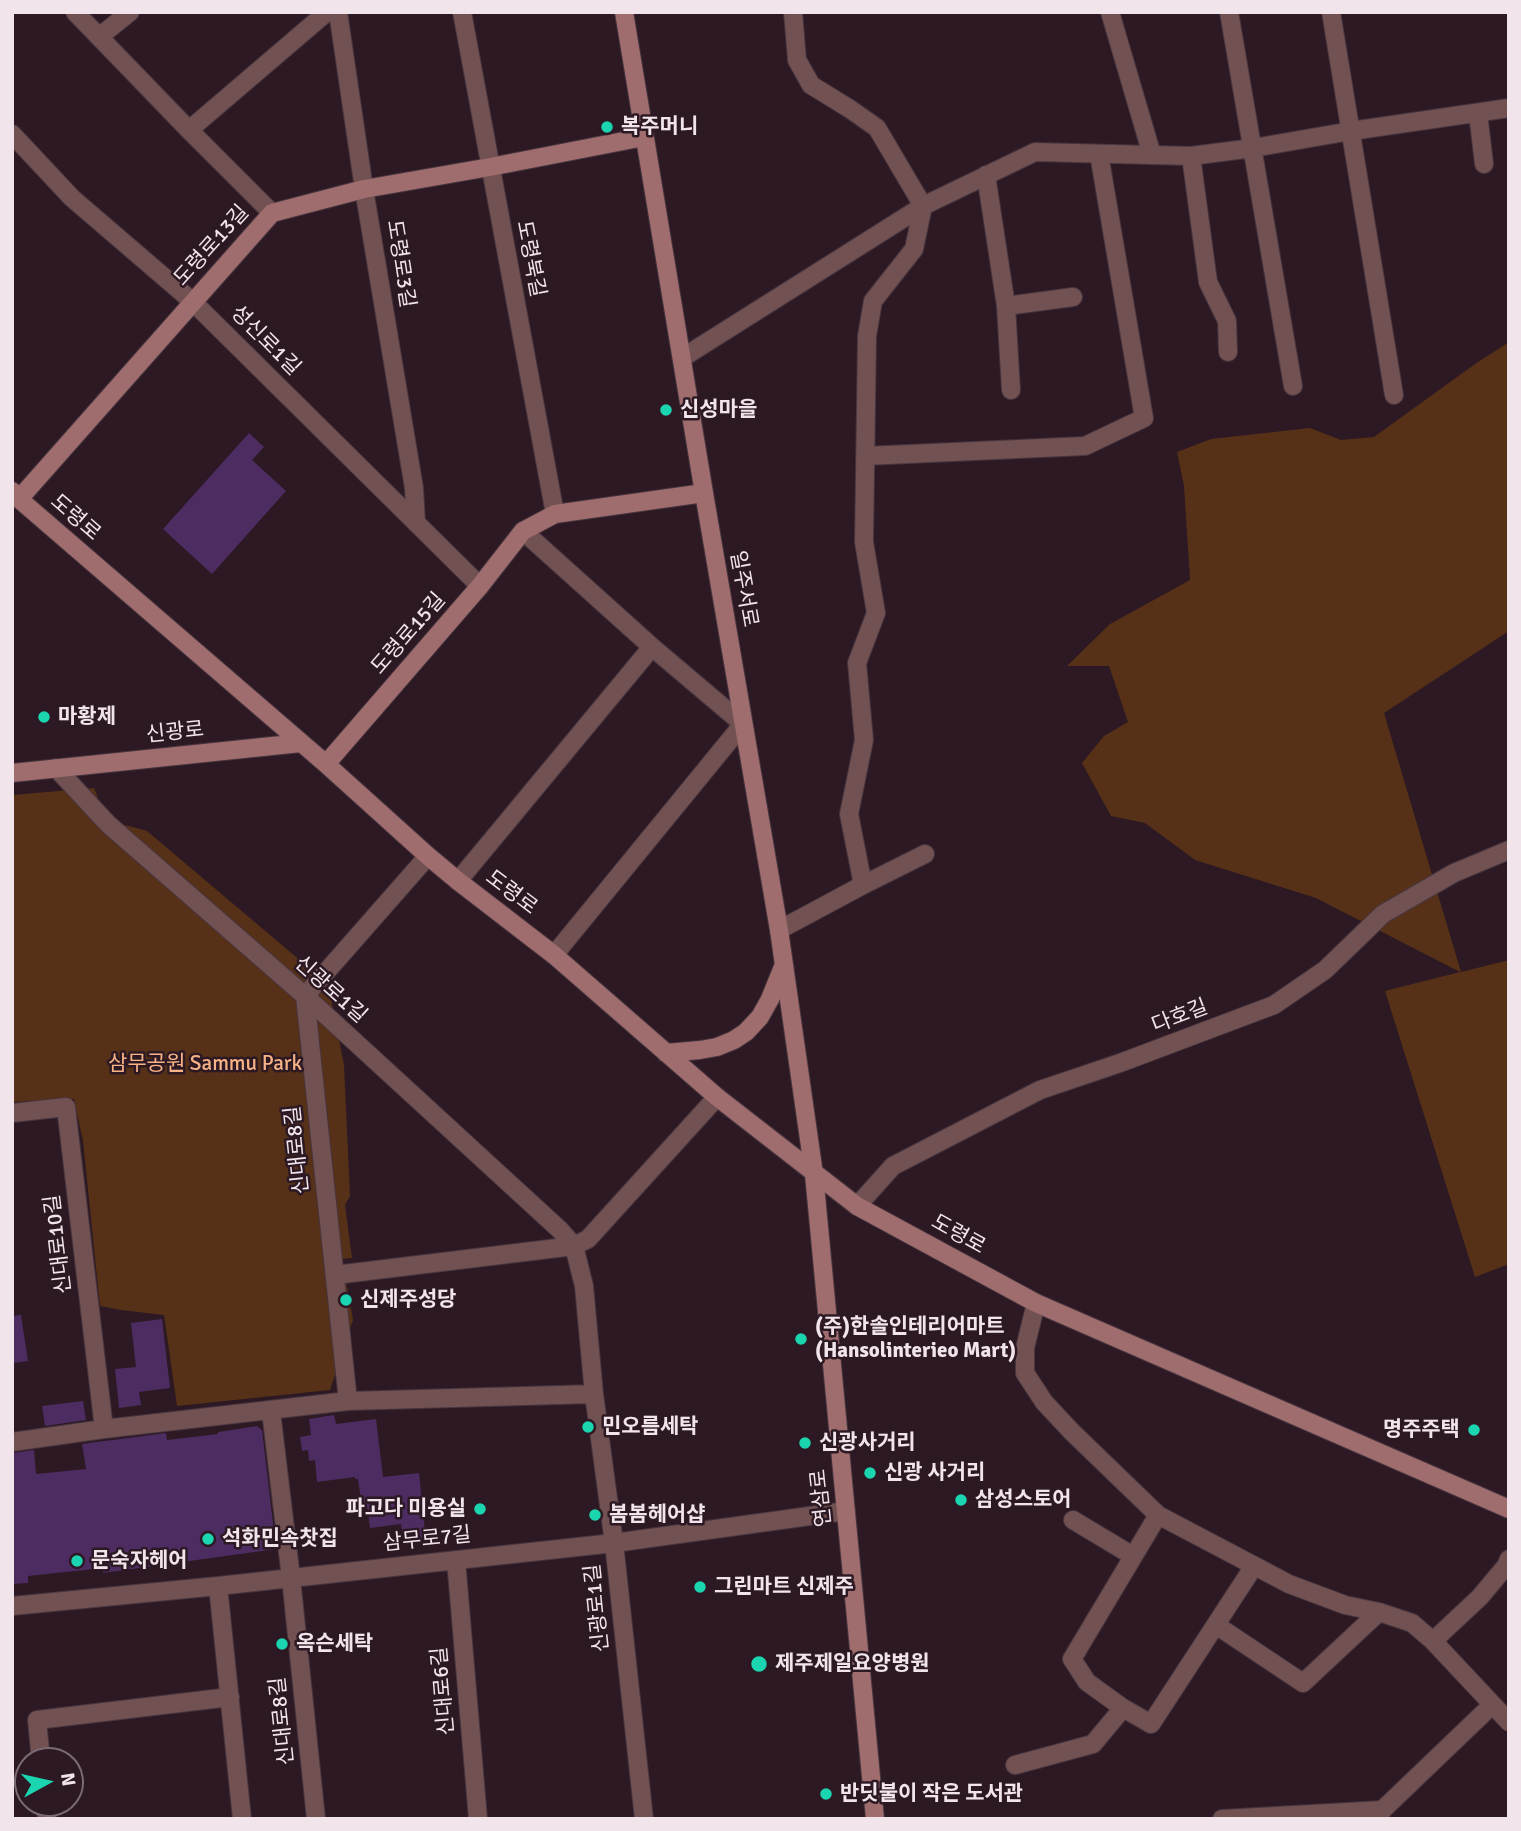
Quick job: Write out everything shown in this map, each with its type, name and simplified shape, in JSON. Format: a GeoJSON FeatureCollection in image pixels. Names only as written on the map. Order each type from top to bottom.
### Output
{"type":"FeatureCollection","features":[{"type":"Feature","properties":{"kind":"main road","name":"일주서로"},"geometry":{"type":"LineString","coordinates":[[624,12],[779,930],[814,1174]]}},
{"type":"Feature","properties":{"kind":"main road","name":"도령로13길"},"geometry":{"type":"LineString","coordinates":[[16,495],[272,212],[364,189],[644,137]]}},
{"type":"Feature","properties":{"kind":"main road","name":"도령로15길"},"geometry":{"type":"LineString","coordinates":[[326,764],[480,586],[523,531],[555,514],[704,493]]}},
{"type":"Feature","properties":{"kind":"main road","name":"도령로"},"geometry":{"type":"LineString","coordinates":[[16,495],[428,856],[554,955],[717,1097],[857,1206],[1036,1303],[1509,1509]]}},
{"type":"Feature","properties":{"kind":"main road","name":"신광로"},"geometry":{"type":"LineString","coordinates":[[12,773],[301,743]]}},
{"type":"Feature","properties":{"kind":"main road"},"geometry":{"type":"LineString","coordinates":[[666,1053],[717,1047],[746,1032],[760,1017],[770,999],[784,963]]}},
{"type":"Feature","properties":{"kind":"main road","name":"연삼로"},"geometry":{"type":"LineString","coordinates":[[814,1174],[876,1819]]}},
{"type":"Feature","properties":{"kind":"street"},"geometry":{"type":"LineString","coordinates":[[75,12],[272,212]]}},
{"type":"Feature","properties":{"kind":"street"},"geometry":{"type":"LineString","coordinates":[[99,37],[130,12]]}},
{"type":"Feature","properties":{"kind":"street"},"geometry":{"type":"LineString","coordinates":[[189,130],[327,12]]}},
{"type":"Feature","properties":{"kind":"street","name":"도령로3길"},"geometry":{"type":"LineString","coordinates":[[338,12],[364,189],[414,488],[416,523]]}},
{"type":"Feature","properties":{"kind":"street","name":"도령북길"},"geometry":{"type":"LineString","coordinates":[[462,12],[555,514]]}},
{"type":"Feature","properties":{"kind":"street"},"geometry":{"type":"LineString","coordinates":[[793,12],[797,60],[811,85],[877,128],[923,206],[914,249],[873,301],[867,336],[864,542],[876,613],[857,663],[864,740],[849,814],[863,885]]}},
{"type":"Feature","properties":{"kind":"street"},"geometry":{"type":"LineString","coordinates":[[1110,12],[1152,155]]}},
{"type":"Feature","properties":{"kind":"street"},"geometry":{"type":"LineString","coordinates":[[1229,12],[1293,386]]}},
{"type":"Feature","properties":{"kind":"street"},"geometry":{"type":"LineString","coordinates":[[1331,12],[1394,395]]}},
{"type":"Feature","properties":{"kind":"street"},"geometry":{"type":"LineString","coordinates":[[682,358],[923,206],[1035,152],[1191,156],[1509,108]]}},
{"type":"Feature","properties":{"kind":"street"},"geometry":{"type":"LineString","coordinates":[[1478,113],[1484,164]]}},
{"type":"Feature","properties":{"kind":"street","name":"성신로1길"},"geometry":{"type":"LineString","coordinates":[[12,134],[72,198],[193,302],[480,586]]}},
{"type":"Feature","properties":{"kind":"street"},"geometry":{"type":"LineString","coordinates":[[865,456],[1085,446],[1144,418],[1099,154]]}},
{"type":"Feature","properties":{"kind":"street"},"geometry":{"type":"LineString","coordinates":[[1191,156],[1208,282],[1227,321],[1228,352]]}},
{"type":"Feature","properties":{"kind":"street"},"geometry":{"type":"LineString","coordinates":[[986,175],[1006,306],[1011,390]]}},
{"type":"Feature","properties":{"kind":"street"},"geometry":{"type":"LineString","coordinates":[[1006,306],[1073,297]]}},
{"type":"Feature","properties":{"kind":"street"},"geometry":{"type":"LineString","coordinates":[[523,531],[652,648],[743,724],[554,955]]}},
{"type":"Feature","properties":{"kind":"street","name":"도령로"},"geometry":{"type":"LineString","coordinates":[[458,881],[652,648]]}},
{"type":"Feature","properties":{"kind":"street","name":"신광로1길"},"geometry":{"type":"LineString","coordinates":[[56,768],[108,824],[304,996],[560,1230],[574,1246],[583,1286],[644,1819]]}},
{"type":"Feature","properties":{"kind":"street","name":"다호길"},"geometry":{"type":"LineString","coordinates":[[857,1206],[893,1166],[1040,1090],[1274,1005],[1325,970],[1383,914],[1454,873],[1509,850]]}},
{"type":"Feature","properties":{"kind":"street"},"geometry":{"type":"LineString","coordinates":[[779,930],[925,854]]}},
{"type":"Feature","properties":{"kind":"street"},"geometry":{"type":"LineString","coordinates":[[304,996],[428,856]]}},
{"type":"Feature","properties":{"kind":"street","name":"신대로8길"},"geometry":{"type":"LineString","coordinates":[[304,996],[348,1401]]}},
{"type":"Feature","properties":{"kind":"street"},"geometry":{"type":"LineString","coordinates":[[335,1275],[574,1246],[588,1239],[717,1097]]}},
{"type":"Feature","properties":{"kind":"street","name":"신대로10길"},"geometry":{"type":"LineString","coordinates":[[12,1112],[66,1107],[104,1429]]}},
{"type":"Feature","properties":{"kind":"street"},"geometry":{"type":"LineString","coordinates":[[1036,1303],[1025,1348],[1025,1373],[1044,1402],[1062,1422],[1157,1515],[1289,1584],[1345,1605],[1412,1623],[1433,1641],[1509,1722]]}},
{"type":"Feature","properties":{"kind":"street"},"geometry":{"type":"LineString","coordinates":[[12,1442],[348,1401],[594,1394]]}},
{"type":"Feature","properties":{"kind":"street","name":"신대로8길"},"geometry":{"type":"LineString","coordinates":[[271,1411],[316,1819]]}},
{"type":"Feature","properties":{"kind":"street","name":"삼무로7길"},"geometry":{"type":"LineString","coordinates":[[12,1606],[614,1544],[846,1511]]}},
{"type":"Feature","properties":{"kind":"street"},"geometry":{"type":"LineString","coordinates":[[1157,1515],[1072,1659],[1087,1682],[1151,1724],[1254,1566]]}},
{"type":"Feature","properties":{"kind":"street"},"geometry":{"type":"LineString","coordinates":[[1073,1520],[1133,1556]]}},
{"type":"Feature","properties":{"kind":"street"},"geometry":{"type":"LineString","coordinates":[[1433,1641],[1480,1597],[1509,1559]]}},
{"type":"Feature","properties":{"kind":"street","name":"신대로6길"},"geometry":{"type":"LineString","coordinates":[[456,1560],[478,1819]]}},
{"type":"Feature","properties":{"kind":"street"},"geometry":{"type":"LineString","coordinates":[[218,1586],[242,1819]]}},
{"type":"Feature","properties":{"kind":"street"},"geometry":{"type":"LineString","coordinates":[[1216,1625],[1303,1683],[1379,1612]]}},
{"type":"Feature","properties":{"kind":"street"},"geometry":{"type":"LineString","coordinates":[[40,1747],[37,1720],[230,1697]]}},
{"type":"Feature","properties":{"kind":"street"},"geometry":{"type":"LineString","coordinates":[[1222,1819],[1378,1814],[1492,1705]]}},
{"type":"Feature","properties":{"kind":"street"},"geometry":{"type":"LineString","coordinates":[[1015,1765],[1093,1744],[1123,1707]]}},
{"type":"Feature","properties":{"kind":"green space"},"geometry":{"type":"Polygon","coordinates":[[[1509,342],[1509,631],[1384,713],[1461,972],[1509,960],[1509,1264],[1475,1277],[1385,991],[1460,972],[1316,898],[1195,860],[1145,823],[1111,816],[1082,763],[1104,736],[1128,722],[1109,666],[1067,666],[1110,624],[1190,580],[1184,486],[1177,452],[1211,439],[1310,428],[1341,440],[1374,437],[1509,342]]]}},
{"type":"Feature","properties":{"kind":"green space","name":"삼무공원 Sammu Park"},"geometry":{"type":"Polygon","coordinates":[[[94,788],[108,823],[147,831],[302,962],[331,999],[344,1065],[350,1196],[345,1205],[352,1258],[342,1259],[353,1320],[330,1390],[177,1406],[164,1315],[100,1306],[83,1141],[74,1099],[12,1102],[12,795],[94,788]]]}},
{"type":"Feature","properties":{"kind":"building"},"geometry":{"type":"Polygon","coordinates":[[[249,433],[264,447],[252,460],[286,491],[212,574],[163,529],[249,433]]]}},
{"type":"Feature","properties":{"kind":"building"},"geometry":{"type":"Polygon","coordinates":[[[21,1315],[28,1361],[12,1363],[12,1316],[21,1315]]]}},
{"type":"Feature","properties":{"kind":"building"},"geometry":{"type":"Polygon","coordinates":[[[162,1319],[170,1388],[139,1392],[141,1405],[119,1408],[115,1369],[136,1367],[131,1323],[162,1319]]]}},
{"type":"Feature","properties":{"kind":"building"},"geometry":{"type":"Polygon","coordinates":[[[83,1401],[86,1420],[45,1426],[42,1406],[83,1401]]]}},
{"type":"Feature","properties":{"kind":"building"},"geometry":{"type":"Polygon","coordinates":[[[334,1415],[336,1424],[376,1419],[383,1477],[419,1473],[426,1541],[404,1543],[401,1524],[370,1528],[367,1506],[362,1507],[358,1479],[355,1477],[317,1482],[315,1460],[309,1461],[308,1450],[302,1451],[300,1437],[311,1435],[309,1419],[334,1415]]]}},
{"type":"Feature","properties":{"kind":"building"},"geometry":{"type":"Polygon","coordinates":[[[257,1426],[262,1430],[276,1549],[103,1573],[103,1568],[28,1576],[28,1583],[12,1584],[12,1453],[34,1450],[36,1474],[86,1469],[82,1444],[166,1433],[167,1440],[257,1426]]]}},
{"type":"Feature","properties":{"kind":"place","name":"복주머니"},"geometry":{"type":"Point","coordinates":[607,127]}},
{"type":"Feature","properties":{"kind":"place","name":"신성마을"},"geometry":{"type":"Point","coordinates":[666,410]}},
{"type":"Feature","properties":{"kind":"place","name":"마황제"},"geometry":{"type":"Point","coordinates":[44,717]}},
{"type":"Feature","properties":{"kind":"place","name":"신제주성당"},"geometry":{"type":"Point","coordinates":[346,1300]}},
{"type":"Feature","properties":{"kind":"place","name":"(주)한솔인테리어마트 (Hansolinterieo Mart)"},"geometry":{"type":"Point","coordinates":[801,1339]}},
{"type":"Feature","properties":{"kind":"place","name":"민오름세탁"},"geometry":{"type":"Point","coordinates":[588,1427]}},
{"type":"Feature","properties":{"kind":"place","name":"명주주택"},"geometry":{"type":"Point","coordinates":[1474,1430]}},
{"type":"Feature","properties":{"kind":"place","name":"신광사거리"},"geometry":{"type":"Point","coordinates":[805,1443]}},
{"type":"Feature","properties":{"kind":"place","name":"신광 사거리"},"geometry":{"type":"Point","coordinates":[870,1473]}},
{"type":"Feature","properties":{"kind":"place","name":"삼성스토어"},"geometry":{"type":"Point","coordinates":[961,1500]}},
{"type":"Feature","properties":{"kind":"place","name":"파고다 미용실"},"geometry":{"type":"Point","coordinates":[480,1509]}},
{"type":"Feature","properties":{"kind":"place","name":"봄봄헤어샵"},"geometry":{"type":"Point","coordinates":[595,1515]}},
{"type":"Feature","properties":{"kind":"place","name":"석화민속찻집"},"geometry":{"type":"Point","coordinates":[208,1539]}},
{"type":"Feature","properties":{"kind":"place","name":"문숙자헤어"},"geometry":{"type":"Point","coordinates":[77,1561]}},
{"type":"Feature","properties":{"kind":"place","name":"그린마트 신제주"},"geometry":{"type":"Point","coordinates":[700,1587]}},
{"type":"Feature","properties":{"kind":"place","name":"옥슨세탁"},"geometry":{"type":"Point","coordinates":[282,1644]}},
{"type":"Feature","properties":{"kind":"place","name":"제주제일요양병원"},"geometry":{"type":"Point","coordinates":[759,1664]}},
{"type":"Feature","properties":{"kind":"place","name":"반딧불이 작은 도서관"},"geometry":{"type":"Point","coordinates":[826,1794]}}]}
